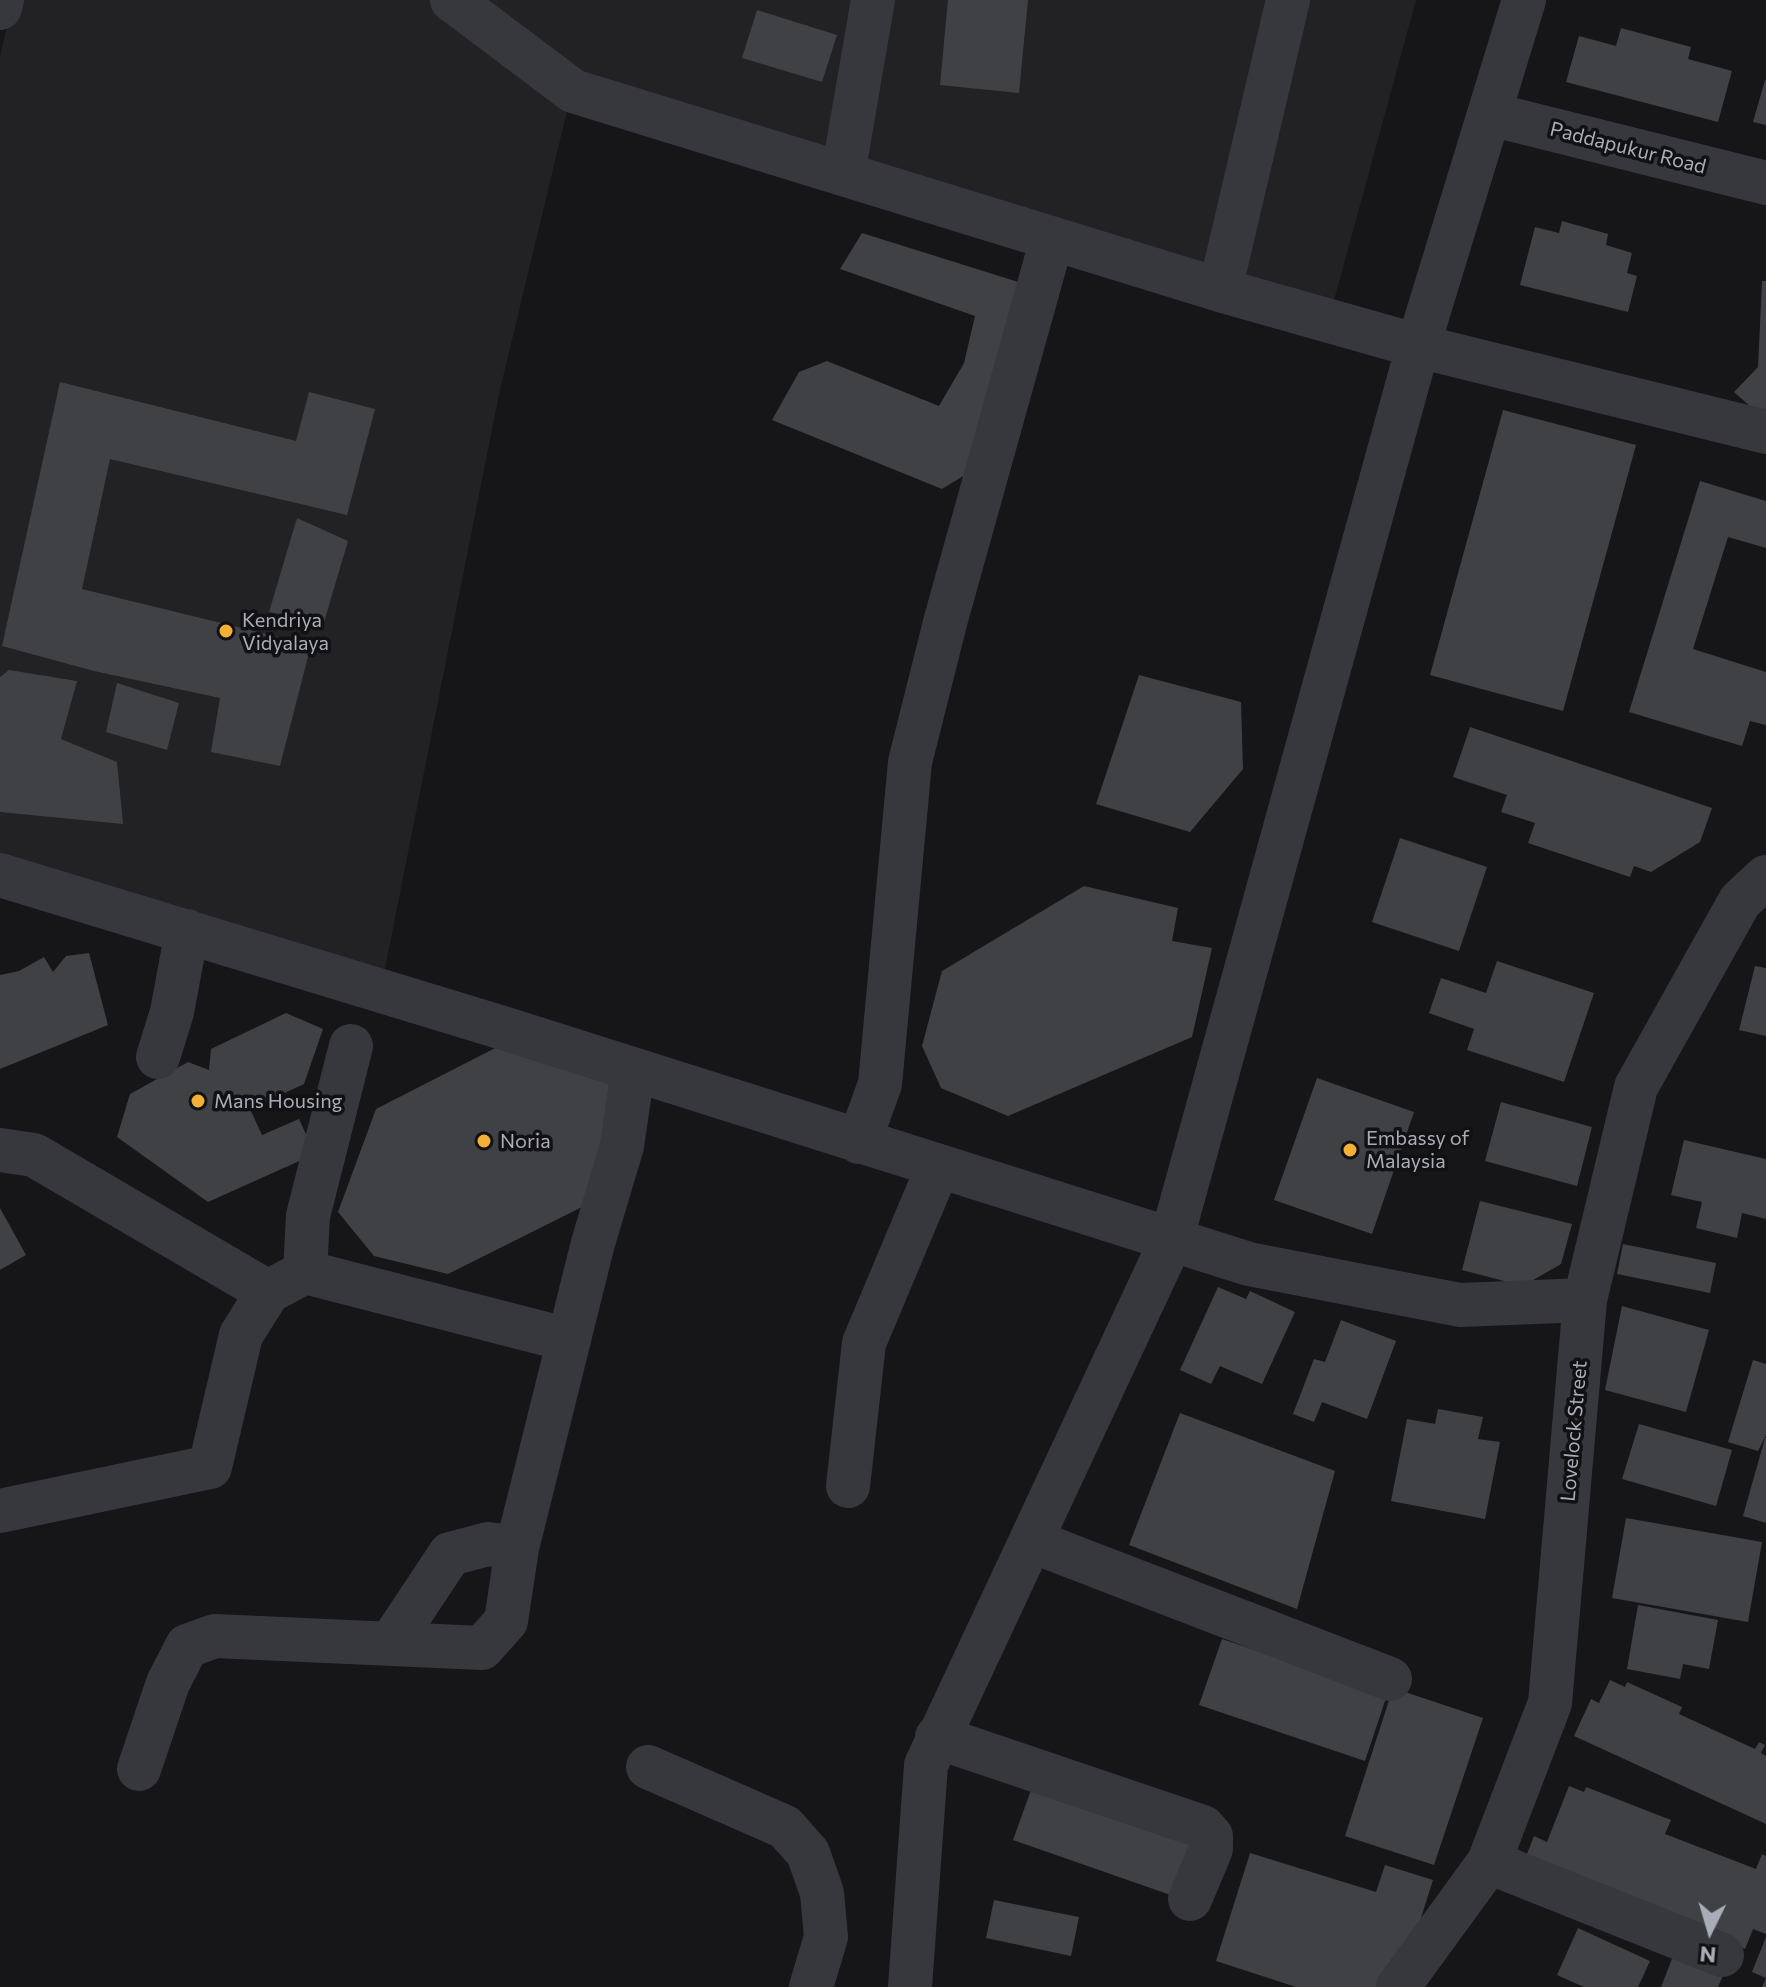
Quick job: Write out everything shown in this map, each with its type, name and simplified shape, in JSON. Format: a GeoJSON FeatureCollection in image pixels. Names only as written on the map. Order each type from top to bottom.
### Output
{"type":"FeatureCollection","features":[{"type":"Feature","properties":{"kind":"street"},"geometry":{"type":"LineString","coordinates":[[0,8],[2,0]]}},
{"type":"Feature","properties":{"kind":"street"},"geometry":{"type":"LineString","coordinates":[[452,0],[573,91],[1220,290],[1418,346],[1766,432]]}},
{"type":"Feature","properties":{"kind":"street"},"geometry":{"type":"LineString","coordinates":[[843,174],[873,0]]}},
{"type":"Feature","properties":{"kind":"street"},"geometry":{"type":"LineString","coordinates":[[1220,290],[1288,0]]}},
{"type":"Feature","properties":{"kind":"street"},"geometry":{"type":"LineString","coordinates":[[910,1987],[926,1765],[1171,1241],[1418,346],[1524,0]]}},
{"type":"Feature","properties":{"kind":"street","name":"Paddapukur Road"},"geometry":{"type":"LineString","coordinates":[[1490,114],[1766,183]]}},
{"type":"Feature","properties":{"kind":"street"},"geometry":{"type":"LineString","coordinates":[[859,1142],[880,1084],[910,762],[1052,239]]}},
{"type":"Feature","properties":{"kind":"street"},"geometry":{"type":"LineString","coordinates":[[0,875],[1249,1264],[1460,1305],[1585,1300]]}},
{"type":"Feature","properties":{"kind":"street","name":"Lovelock Street"},"geometry":{"type":"LineString","coordinates":[[1398,1987],[1489,1862],[1550,1703],[1585,1300],[1636,1087],[1740,901],[1766,877]]}},
{"type":"Feature","properties":{"kind":"street"},"geometry":{"type":"LineString","coordinates":[[158,1057],[172,1012],[187,931]]}},
{"type":"Feature","properties":{"kind":"street"},"geometry":{"type":"LineString","coordinates":[[0,1511],[210,1467],[241,1335],[286,1282],[308,1216],[351,1046]]}},
{"type":"Feature","properties":{"kind":"street"},"geometry":{"type":"LineString","coordinates":[[139,1769],[168,1683],[187,1646],[215,1636],[482,1648],[506,1621],[517,1548],[622,1146],[633,1070]]}},
{"type":"Feature","properties":{"kind":"street"},"geometry":{"type":"LineString","coordinates":[[0,1150],[34,1155],[286,1282],[569,1340]]}},
{"type":"Feature","properties":{"kind":"street"},"geometry":{"type":"LineString","coordinates":[[848,1486],[864,1343],[938,1167]]}},
{"type":"Feature","properties":{"kind":"street"},"geometry":{"type":"LineString","coordinates":[[1032,1541],[1390,1679]]}},
{"type":"Feature","properties":{"kind":"street"},"geometry":{"type":"LineString","coordinates":[[391,1643],[450,1554],[488,1544],[517,1548]]}},
{"type":"Feature","properties":{"kind":"street"},"geometry":{"type":"LineString","coordinates":[[937,1737],[1203,1827],[1213,1841],[1190,1899]]}},
{"type":"Feature","properties":{"kind":"street"},"geometry":{"type":"LineString","coordinates":[[648,1767],[785,1827],[808,1853],[822,1893],[826,1937],[811,1987]]}},
{"type":"Feature","properties":{"kind":"street"},"geometry":{"type":"LineString","coordinates":[[1489,1862],[1722,1955]]}},
{"type":"Feature","properties":{"kind":"shaded area","name":"Kendriya Vidyalaya"},"geometry":{"type":"Polygon","coordinates":[[[13,0],[436,0],[568,107],[499,394],[383,979],[0,868],[0,56],[13,0]]]}},
{"type":"Feature","properties":{"kind":"shaded area"},"geometry":{"type":"Polygon","coordinates":[[[466,0],[1416,0],[1330,315],[578,82],[466,0]]]}},
{"type":"Feature","properties":{"kind":"building"},"geometry":{"type":"Polygon","coordinates":[[[948,0],[1028,0],[1019,93],[940,85],[948,0]]]}},
{"type":"Feature","properties":{"kind":"building"},"geometry":{"type":"Polygon","coordinates":[[[757,10],[837,35],[822,82],[742,58],[757,10]]]}},
{"type":"Feature","properties":{"kind":"building"},"geometry":{"type":"Polygon","coordinates":[[[1621,28],[1691,47],[1688,59],[1732,71],[1718,122],[1566,82],[1579,36],[1616,46],[1621,28]]]}},
{"type":"Feature","properties":{"kind":"building"},"geometry":{"type":"Polygon","coordinates":[[[1766,80],[1766,125],[1753,122],[1766,80]]]}},
{"type":"Feature","properties":{"kind":"building"},"geometry":{"type":"Polygon","coordinates":[[[1562,221],[1608,234],[1606,245],[1632,253],[1627,273],[1637,276],[1628,312],[1520,285],[1535,227],[1559,233],[1562,221]]]}},
{"type":"Feature","properties":{"kind":"building"},"geometry":{"type":"Polygon","coordinates":[[[862,233],[1031,286],[981,465],[942,489],[772,420],[799,372],[827,361],[939,406],[964,363],[975,316],[840,269],[862,233]]]}},
{"type":"Feature","properties":{"kind":"building"},"geometry":{"type":"Polygon","coordinates":[[[1762,281],[1766,281],[1766,410],[1761,416],[1734,392],[1758,367],[1762,281]]]}},
{"type":"Feature","properties":{"kind":"building"},"geometry":{"type":"Polygon","coordinates":[[[60,382],[296,441],[309,392],[375,409],[347,515],[110,459],[82,589],[311,645],[280,766],[211,752],[220,698],[94,671],[2,646],[60,382]]]}},
{"type":"Feature","properties":{"kind":"building"},"geometry":{"type":"Polygon","coordinates":[[[1503,410],[1636,445],[1563,711],[1430,675],[1503,410]]]}},
{"type":"Feature","properties":{"kind":"building"},"geometry":{"type":"Polygon","coordinates":[[[1700,481],[1766,501],[1766,548],[1728,537],[1693,649],[1766,672],[1766,725],[1750,721],[1742,746],[1629,712],[1700,481]]]}},
{"type":"Feature","properties":{"kind":"building"},"geometry":{"type":"Polygon","coordinates":[[[297,518],[348,541],[324,622],[269,612],[297,518]]]}},
{"type":"Feature","properties":{"kind":"building"},"geometry":{"type":"Polygon","coordinates":[[[9,670],[77,681],[61,739],[117,762],[123,824],[0,812],[0,677],[9,670]]]}},
{"type":"Feature","properties":{"kind":"building"},"geometry":{"type":"Polygon","coordinates":[[[1139,675],[1241,702],[1243,769],[1190,832],[1096,804],[1139,675]]]}},
{"type":"Feature","properties":{"kind":"building"},"geometry":{"type":"Polygon","coordinates":[[[117,683],[179,703],[167,750],[106,732],[117,683]]]}},
{"type":"Feature","properties":{"kind":"building"},"geometry":{"type":"Polygon","coordinates":[[[1470,727],[1712,808],[1700,842],[1651,872],[1634,866],[1630,877],[1528,843],[1535,823],[1501,812],[1507,795],[1453,777],[1470,727]]]}},
{"type":"Feature","properties":{"kind":"building"},"geometry":{"type":"Polygon","coordinates":[[[1400,838],[1487,867],[1459,951],[1372,922],[1400,838]]]}},
{"type":"Feature","properties":{"kind":"building"},"geometry":{"type":"Polygon","coordinates":[[[1084,886],[1178,908],[1172,941],[1212,948],[1192,1037],[1008,1116],[941,1088],[922,1046],[942,971],[1084,886]]]}},
{"type":"Feature","properties":{"kind":"building"},"geometry":{"type":"Polygon","coordinates":[[[89,953],[108,1025],[0,1069],[0,975],[19,971],[44,957],[53,972],[66,956],[89,953]]]}},
{"type":"Feature","properties":{"kind":"building"},"geometry":{"type":"Polygon","coordinates":[[[1497,961],[1594,993],[1564,1082],[1467,1050],[1474,1029],[1429,1013],[1441,978],[1486,993],[1497,961]]]}},
{"type":"Feature","properties":{"kind":"building"},"geometry":{"type":"Polygon","coordinates":[[[1755,966],[1766,968],[1766,1036],[1739,1030],[1755,966]]]}},
{"type":"Feature","properties":{"kind":"building","name":"Mans Housing"},"geometry":{"type":"Polygon","coordinates":[[[286,1013],[323,1029],[304,1084],[250,1109],[262,1135],[299,1119],[315,1154],[208,1202],[117,1137],[130,1094],[188,1062],[209,1070],[211,1049],[286,1013]]]}},
{"type":"Feature","properties":{"kind":"building","name":"Noria"},"geometry":{"type":"Polygon","coordinates":[[[507,1042],[616,1082],[592,1202],[448,1274],[374,1256],[338,1212],[376,1109],[507,1042]]]}},
{"type":"Feature","properties":{"kind":"building"},"geometry":{"type":"Polygon","coordinates":[[[1317,1078],[1414,1112],[1372,1234],[1274,1200],[1317,1078]]]}},
{"type":"Feature","properties":{"kind":"building"},"geometry":{"type":"Polygon","coordinates":[[[1501,1102],[1592,1127],[1577,1186],[1485,1161],[1501,1102]]]}},
{"type":"Feature","properties":{"kind":"building"},"geometry":{"type":"Polygon","coordinates":[[[1684,1140],[1766,1159],[1766,1219],[1742,1213],[1737,1238],[1696,1228],[1702,1202],[1671,1195],[1684,1140]]]}},
{"type":"Feature","properties":{"kind":"building"},"geometry":{"type":"Polygon","coordinates":[[[1480,1201],[1572,1224],[1561,1264],[1523,1286],[1462,1270],[1480,1201]]]}},
{"type":"Feature","properties":{"kind":"building"},"geometry":{"type":"Polygon","coordinates":[[[0,1208],[26,1255],[0,1270],[0,1208]]]}},
{"type":"Feature","properties":{"kind":"building"},"geometry":{"type":"Polygon","coordinates":[[[1623,1244],[1716,1263],[1710,1293],[1617,1274],[1623,1244]]]}},
{"type":"Feature","properties":{"kind":"building"},"geometry":{"type":"Polygon","coordinates":[[[1218,1287],[1246,1299],[1250,1291],[1295,1312],[1262,1384],[1220,1366],[1211,1384],[1180,1370],[1218,1287]]]}},
{"type":"Feature","properties":{"kind":"building"},"geometry":{"type":"Polygon","coordinates":[[[1622,1306],[1709,1330],[1686,1412],[1605,1390],[1622,1306]]]}},
{"type":"Feature","properties":{"kind":"building"},"geometry":{"type":"Polygon","coordinates":[[[1341,1320],[1396,1341],[1367,1419],[1322,1402],[1314,1422],[1293,1414],[1314,1359],[1325,1362],[1341,1320]]]}},
{"type":"Feature","properties":{"kind":"building"},"geometry":{"type":"Polygon","coordinates":[[[1753,1360],[1766,1364],[1766,1435],[1758,1451],[1728,1442],[1753,1360]]]}},
{"type":"Feature","properties":{"kind":"building"},"geometry":{"type":"Polygon","coordinates":[[[1438,1409],[1483,1417],[1478,1439],[1500,1442],[1485,1519],[1391,1501],[1407,1419],[1435,1424],[1438,1409]]]}},
{"type":"Feature","properties":{"kind":"building"},"geometry":{"type":"Polygon","coordinates":[[[1180,1413],[1335,1471],[1297,1609],[1129,1545],[1180,1413]]]}},
{"type":"Feature","properties":{"kind":"building"},"geometry":{"type":"Polygon","coordinates":[[[1639,1424],[1732,1450],[1716,1506],[1622,1479],[1639,1424]]]}},
{"type":"Feature","properties":{"kind":"building"},"geometry":{"type":"Polygon","coordinates":[[[1766,1438],[1766,1523],[1743,1516],[1766,1438]]]}},
{"type":"Feature","properties":{"kind":"building"},"geometry":{"type":"Polygon","coordinates":[[[1626,1518],[1762,1542],[1748,1622],[1612,1598],[1626,1518]]]}},
{"type":"Feature","properties":{"kind":"building"},"geometry":{"type":"Polygon","coordinates":[[[1638,1605],[1718,1620],[1709,1669],[1683,1664],[1680,1679],[1627,1669],[1638,1605]]]}},
{"type":"Feature","properties":{"kind":"building"},"geometry":{"type":"Polygon","coordinates":[[[1222,1639],[1387,1695],[1365,1761],[1199,1705],[1222,1639]]]}},
{"type":"Feature","properties":{"kind":"building"},"geometry":{"type":"Polygon","coordinates":[[[1610,1680],[1625,1687],[1627,1682],[1682,1707],[1679,1714],[1755,1749],[1759,1742],[1765,1745],[1761,1753],[1766,1756],[1766,1824],[1574,1736],[1591,1699],[1599,1703],[1610,1680]]]}},
{"type":"Feature","properties":{"kind":"building"},"geometry":{"type":"Polygon","coordinates":[[[1393,1688],[1483,1718],[1434,1865],[1345,1836],[1393,1688]]]}},
{"type":"Feature","properties":{"kind":"building"},"geometry":{"type":"Polygon","coordinates":[[[1035,1779],[1203,1838],[1182,1899],[1013,1840],[1035,1779]]]}},
{"type":"Feature","properties":{"kind":"building"},"geometry":{"type":"Polygon","coordinates":[[[1569,1786],[1584,1792],[1586,1787],[1671,1820],[1665,1834],[1756,1869],[1762,1854],[1766,1856],[1766,1934],[1753,1929],[1745,1949],[1523,1864],[1534,1836],[1547,1842],[1569,1786]]]}},
{"type":"Feature","properties":{"kind":"building"},"geometry":{"type":"Polygon","coordinates":[[[1250,1853],[1376,1892],[1385,1865],[1433,1880],[1407,1962],[1379,1987],[1296,1987],[1216,1961],[1250,1853]]]}},
{"type":"Feature","properties":{"kind":"building"},"geometry":{"type":"Polygon","coordinates":[[[994,1900],[1079,1917],[1071,1956],[986,1938],[994,1900]]]}},
{"type":"Feature","properties":{"kind":"building"},"geometry":{"type":"Polygon","coordinates":[[[1578,1928],[1650,1961],[1638,1987],[1584,1987],[1557,1975],[1578,1928]]]}},
{"type":"Feature","properties":{"kind":"building"},"geometry":{"type":"Polygon","coordinates":[[[1766,1937],[1766,1978],[1752,1972],[1766,1937]]]}},
{"type":"Feature","properties":{"kind":"building"},"geometry":{"type":"Polygon","coordinates":[[[1675,1951],[1725,1971],[1718,1987],[1661,1987],[1675,1951]]]}},
{"type":"Feature","properties":{"kind":"place","name":"Kendriya Vidyalaya"},"geometry":{"type":"Point","coordinates":[226,631]}},
{"type":"Feature","properties":{"kind":"place","name":"Mans Housing"},"geometry":{"type":"Point","coordinates":[198,1101]}},
{"type":"Feature","properties":{"kind":"place","name":"Noria"},"geometry":{"type":"Point","coordinates":[484,1141]}},
{"type":"Feature","properties":{"kind":"place","name":"Embassy of Malaysia"},"geometry":{"type":"Point","coordinates":[1350,1150]}}]}
